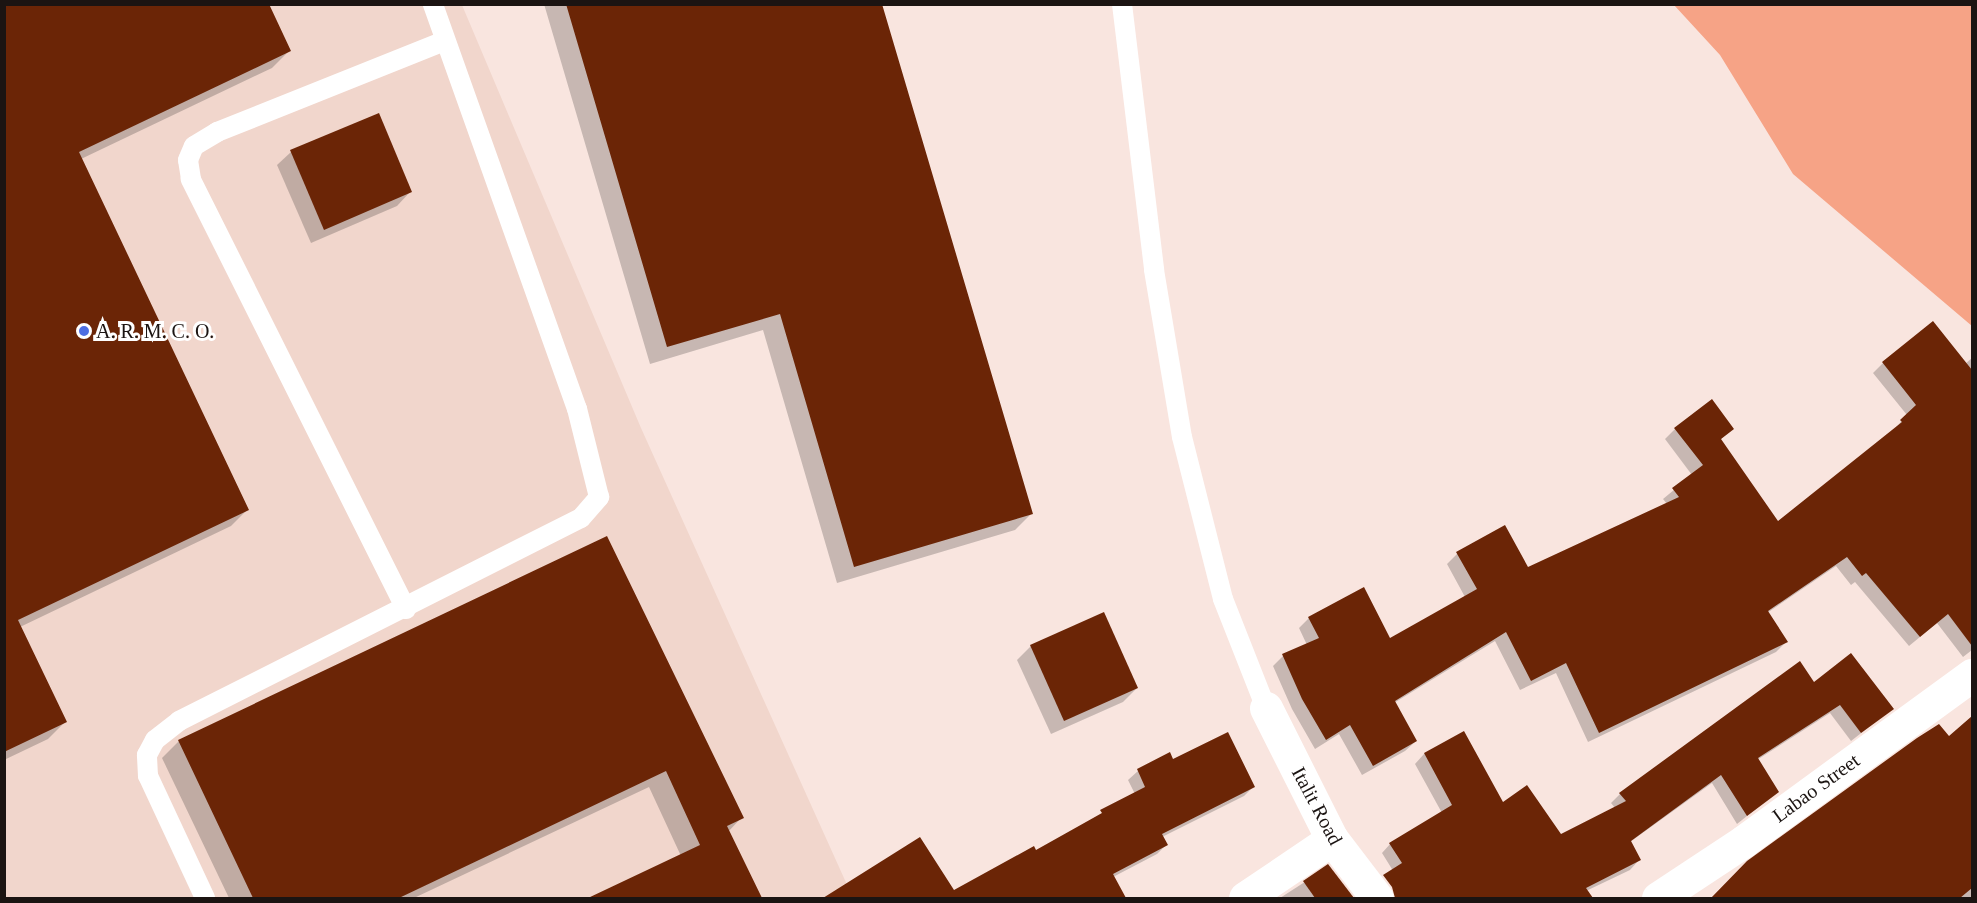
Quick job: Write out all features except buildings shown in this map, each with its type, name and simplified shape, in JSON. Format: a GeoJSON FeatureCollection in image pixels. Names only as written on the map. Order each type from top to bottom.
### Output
{"type":"FeatureCollection","features":[{"type":"Feature","properties":{"kind":"main road","name":"Labao Street"},"geometry":{"type":"LineString","coordinates":[[1658,898],[1744,841],[1972,675]]}},
{"type":"Feature","properties":{"kind":"main road","name":"Italit Road"},"geometry":{"type":"LineString","coordinates":[[1266,708],[1332,839],[1377,898]]}},
{"type":"Feature","properties":{"kind":"main road"},"geometry":{"type":"LineString","coordinates":[[1245,898],[1332,839]]}},
{"type":"Feature","properties":{"kind":"lane"},"geometry":{"type":"LineString","coordinates":[[205,898],[148,776],[147,755],[154,740],[179,721],[406,609],[582,518],[599,497],[577,409],[444,41],[433,4]]}},
{"type":"Feature","properties":{"kind":"lane"},"geometry":{"type":"LineString","coordinates":[[1122,4],[1154,270],[1182,437],[1222,599],[1266,708]]}},
{"type":"Feature","properties":{"kind":"lane"},"geometry":{"type":"LineString","coordinates":[[406,609],[191,179],[188,160],[194,146],[217,132],[444,41]]}},
{"type":"Feature","properties":{"kind":"shaded area"},"geometry":{"type":"Polygon","coordinates":[[[5,5],[462,5],[641,428],[853,898],[5,898],[5,5]]]}},
{"type":"Feature","properties":{"kind":"shaded area"},"geometry":{"type":"Polygon","coordinates":[[[1674,5],[1972,5],[1972,326],[1793,174],[1720,55],[1674,5]]]}},
{"type":"Feature","properties":{"kind":"place","name":"A. R. M. C. O."},"geometry":{"type":"Point","coordinates":[84,331]}}]}
